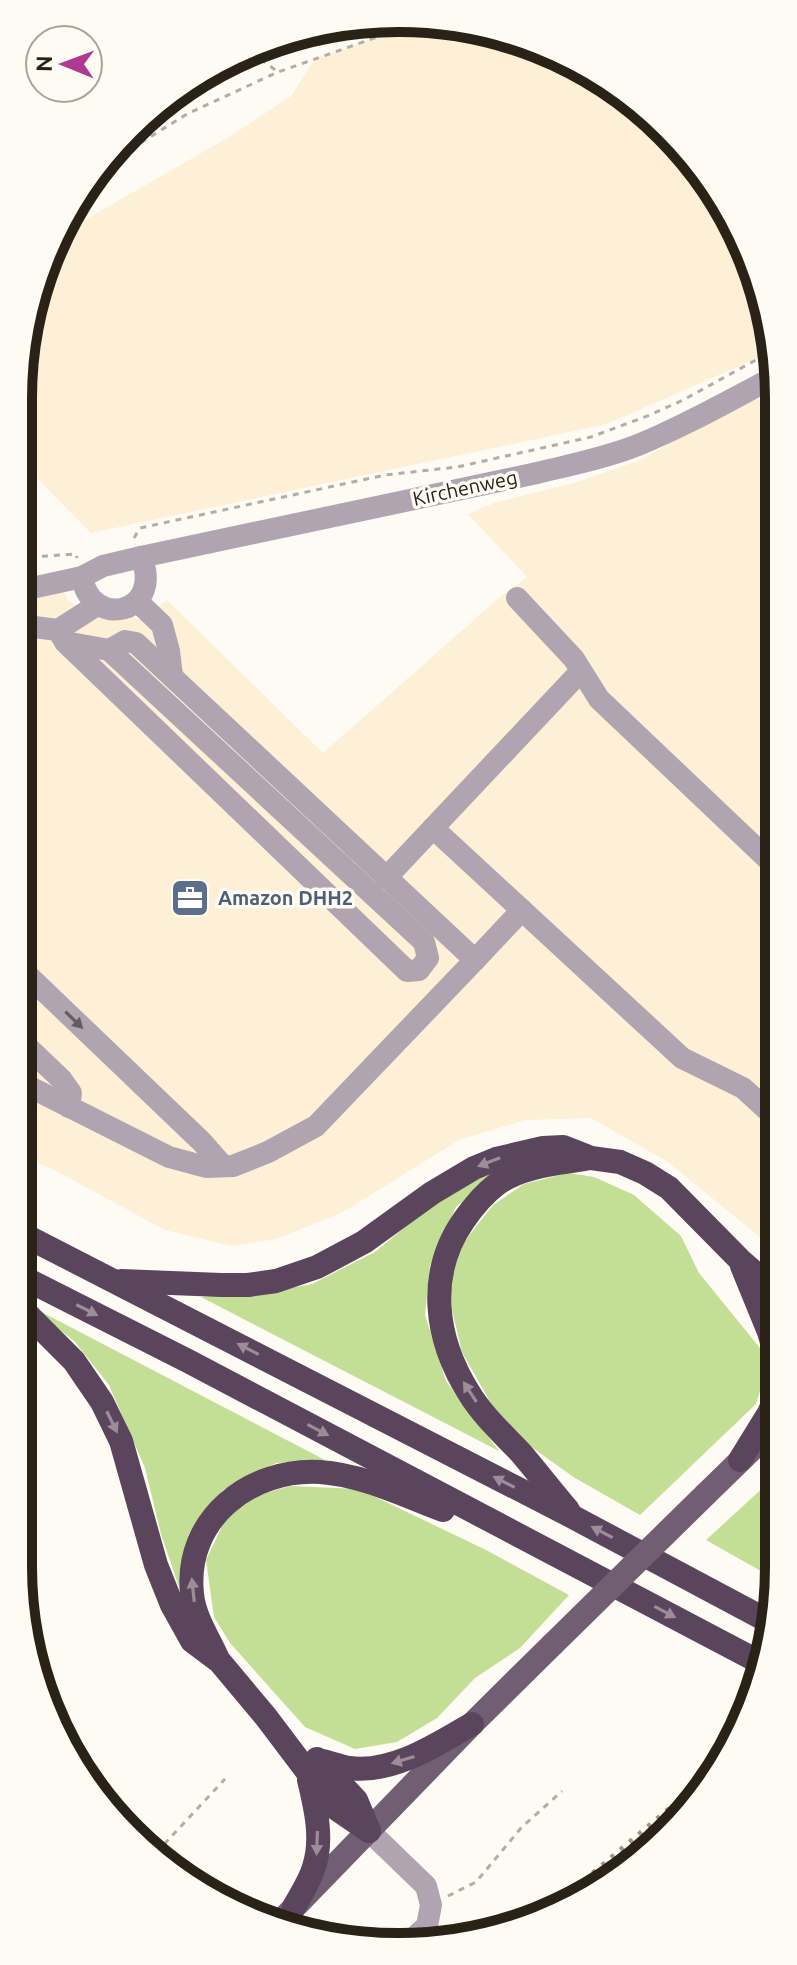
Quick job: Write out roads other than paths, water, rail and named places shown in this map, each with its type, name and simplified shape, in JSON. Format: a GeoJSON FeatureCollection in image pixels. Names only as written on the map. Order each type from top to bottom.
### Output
{"type":"FeatureCollection","features":[{"type":"Feature","properties":{"kind":"highway"},"geometry":{"type":"LineString","coordinates":[[114,1280],[221,1285],[276,1281],[317,1267],[364,1242],[432,1193],[474,1168],[496,1159],[543,1148],[563,1147],[591,1158],[620,1162],[669,1188],[765,1282]]}},
{"type":"Feature","properties":{"kind":"highway"},"geometry":{"type":"LineString","coordinates":[[573,1517],[470,1394],[446,1343],[438,1294],[441,1270],[455,1233],[474,1207],[498,1183],[533,1167],[591,1158]]}},
{"type":"Feature","properties":{"kind":"highway"},"geometry":{"type":"LineString","coordinates":[[32,1239],[761,1617]]}},
{"type":"Feature","properties":{"kind":"highway"},"geometry":{"type":"LineString","coordinates":[[740,1260],[765,1296]]}},
{"type":"Feature","properties":{"kind":"highway"},"geometry":{"type":"LineString","coordinates":[[740,1260],[765,1322]]}},
{"type":"Feature","properties":{"kind":"highway"},"geometry":{"type":"LineString","coordinates":[[32,1282],[753,1659]]}},
{"type":"Feature","properties":{"kind":"highway"},"geometry":{"type":"LineString","coordinates":[[32,1319],[74,1361],[102,1402],[121,1441],[156,1565],[172,1605],[192,1641],[220,1662],[313,1767],[356,1800],[369,1831]]}},
{"type":"Feature","properties":{"kind":"highway"},"geometry":{"type":"LineString","coordinates":[[740,1460],[765,1419]]}},
{"type":"Feature","properties":{"kind":"highway"},"geometry":{"type":"LineString","coordinates":[[220,1662],[192,1597],[194,1557],[205,1530],[223,1506],[247,1488],[276,1476],[319,1472],[362,1479],[546,1549]]}},
{"type":"Feature","properties":{"kind":"highway"},"geometry":{"type":"LineString","coordinates":[[313,1767],[383,1766],[419,1755],[472,1724]]}},
{"type":"Feature","properties":{"kind":"highway"},"geometry":{"type":"LineString","coordinates":[[288,1914],[314,1870],[319,1846],[313,1767]]}},
{"type":"Feature","properties":{"kind":"main road"},"geometry":{"type":"LineString","coordinates":[[288,1914],[472,1724],[765,1436]]}},
{"type":"Feature","properties":{"kind":"main road"},"geometry":{"type":"LineString","coordinates":[[740,1460],[765,1448]]}},
{"type":"Feature","properties":{"kind":"street","name":"Kirchenweg"},"geometry":{"type":"LineString","coordinates":[[32,588],[83,577],[103,566],[594,459],[665,433],[764,383]]}},
{"type":"Feature","properties":{"kind":"street"},"geometry":{"type":"LineString","coordinates":[[83,577],[89,598],[97,605],[118,610],[128,607],[144,592],[147,582],[147,571],[130,560]]}},
{"type":"Feature","properties":{"kind":"street"},"geometry":{"type":"LineString","coordinates":[[517,598],[574,659],[599,699],[765,857]]}},
{"type":"Feature","properties":{"kind":"street"},"geometry":{"type":"LineString","coordinates":[[137,601],[162,625],[172,676]]}},
{"type":"Feature","properties":{"kind":"street"},"geometry":{"type":"LineString","coordinates":[[62,636],[97,605]]}},
{"type":"Feature","properties":{"kind":"street"},"geometry":{"type":"LineString","coordinates":[[32,628],[62,636],[109,650],[424,942],[428,958],[419,970],[407,971],[62,636]]}},
{"type":"Feature","properties":{"kind":"street"},"geometry":{"type":"LineString","coordinates":[[109,650],[125,641],[136,643],[475,960]]}},
{"type":"Feature","properties":{"kind":"street"},"geometry":{"type":"LineString","coordinates":[[386,878],[581,671]]}},
{"type":"Feature","properties":{"kind":"street"},"geometry":{"type":"LineString","coordinates":[[433,828],[682,1058],[743,1088],[765,1108]]}},
{"type":"Feature","properties":{"kind":"street"},"geometry":{"type":"LineString","coordinates":[[32,1088],[169,1157],[206,1167],[233,1166],[268,1152],[316,1126],[329,1115],[522,910]]}},
{"type":"Feature","properties":{"kind":"street"},"geometry":{"type":"LineString","coordinates":[[32,979],[202,1142],[223,1166]]}},
{"type":"Feature","properties":{"kind":"street"},"geometry":{"type":"LineString","coordinates":[[32,1051],[71,1093],[69,1107]]}},
{"type":"Feature","properties":{"kind":"street"},"geometry":{"type":"LineString","coordinates":[[369,1831],[426,1886],[431,1905],[427,1926],[420,1932]]}},
{"type":"Feature","properties":{"kind":"railway"},"geometry":{"type":"LineString","coordinates":[[577,1887],[684,1796]]}},
{"type":"Feature","properties":{"kind":"place","name":"Amazon DHH2"},"geometry":{"type":"Point","coordinates":[190,898]}}]}
